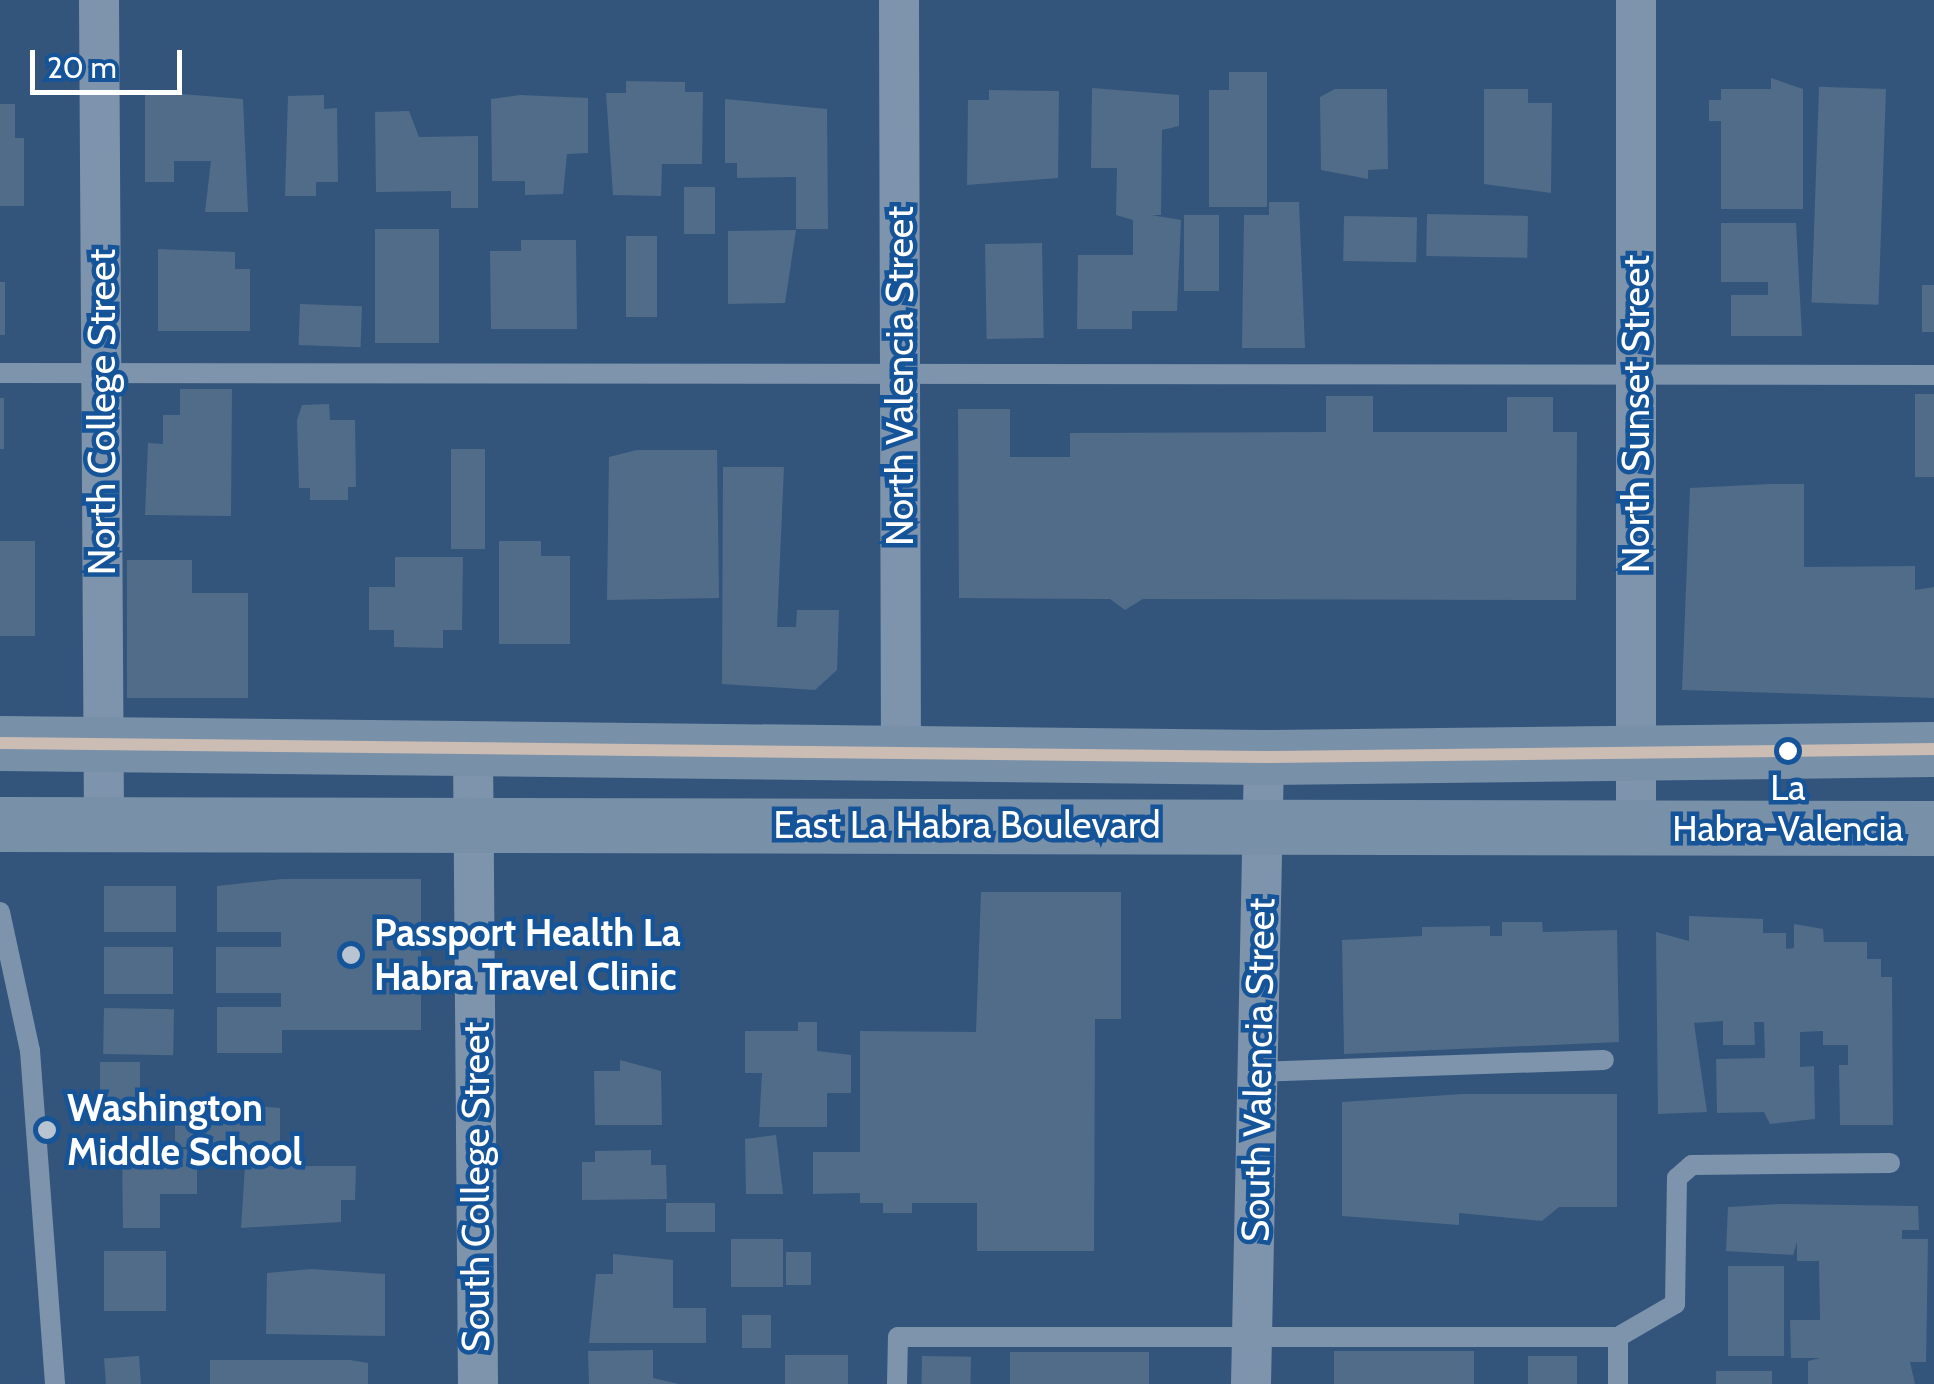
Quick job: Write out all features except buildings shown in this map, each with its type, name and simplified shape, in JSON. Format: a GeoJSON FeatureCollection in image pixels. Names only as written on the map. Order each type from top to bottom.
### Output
{"type":"FeatureCollection","features":[{"type":"Feature","properties":{"kind":"main road","name":"East La Habra Boulevard"},"geometry":{"type":"LineString","coordinates":[[0,743],[1264,757],[1934,748]]}},
{"type":"Feature","properties":{"kind":"main road","name":"East La Habra Boulevard"},"geometry":{"type":"LineString","coordinates":[[0,824],[1934,828]]}},
{"type":"Feature","properties":{"kind":"street","name":"North College Street"},"geometry":{"type":"LineString","coordinates":[[99,0],[104,824]]}},
{"type":"Feature","properties":{"kind":"street","name":"North Valencia Street"},"geometry":{"type":"LineString","coordinates":[[899,0],[901,752]]}},
{"type":"Feature","properties":{"kind":"street","name":"North Sunset Street"},"geometry":{"type":"LineString","coordinates":[[1636,0],[1636,828]]}},
{"type":"Feature","properties":{"kind":"street","name":"South College Street"},"geometry":{"type":"LineString","coordinates":[[473,749],[478,1384]]}},
{"type":"Feature","properties":{"kind":"street","name":"South Valencia Street"},"geometry":{"type":"LineString","coordinates":[[1251,1384],[1264,757]]}},
{"type":"Feature","properties":{"kind":"lane"},"geometry":{"type":"LineString","coordinates":[[0,373],[1934,375]]}},
{"type":"Feature","properties":{"kind":"lane"},"geometry":{"type":"LineString","coordinates":[[0,912],[30,1051],[54,1384]]}},
{"type":"Feature","properties":{"kind":"lane"},"geometry":{"type":"LineString","coordinates":[[1257,1072],[1604,1060]]}},
{"type":"Feature","properties":{"kind":"lane"},"geometry":{"type":"LineString","coordinates":[[897,1384],[898,1338],[1618,1338],[1675,1304],[1678,1178],[1692,1166],[1890,1163]]}},
{"type":"Feature","properties":{"kind":"lane"},"geometry":{"type":"LineString","coordinates":[[1618,1338],[1618,1384]]}},
{"type":"Feature","properties":{"kind":"transit line"},"geometry":{"type":"LineString","coordinates":[[0,743],[1264,757],[1934,749]]}},
{"type":"Feature","properties":{"kind":"place","name":"La Habra-Valencia"},"geometry":{"type":"Point","coordinates":[1788,751]}},
{"type":"Feature","properties":{"kind":"place","name":"Passport Health La Habra Travel Clinic"},"geometry":{"type":"Point","coordinates":[351,955]}},
{"type":"Feature","properties":{"kind":"place","name":"Washington Middle School"},"geometry":{"type":"Point","coordinates":[47,1130]}}]}
